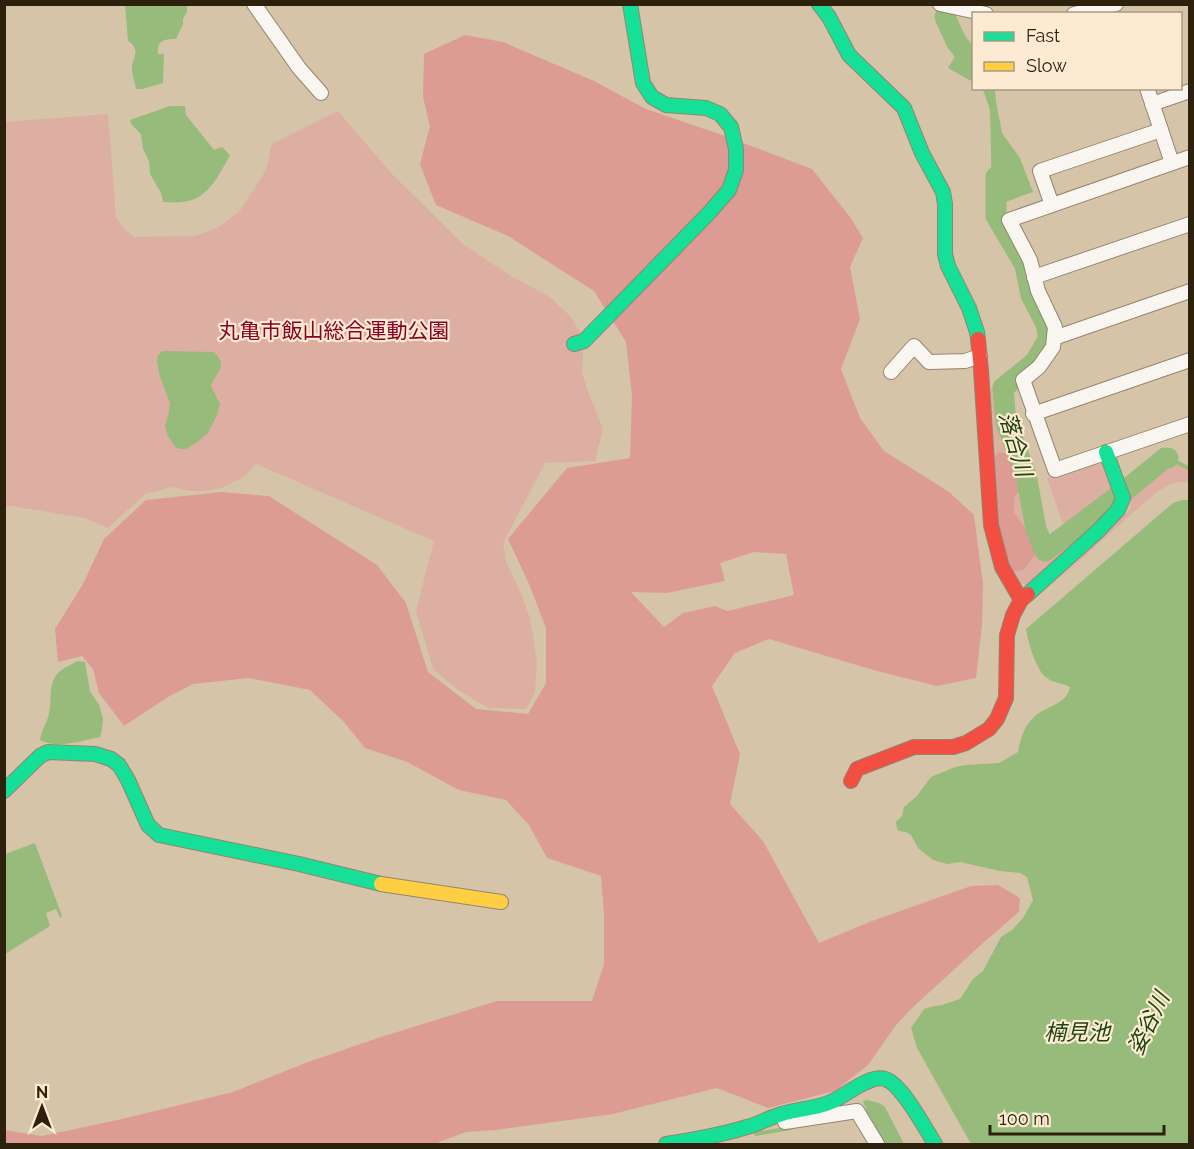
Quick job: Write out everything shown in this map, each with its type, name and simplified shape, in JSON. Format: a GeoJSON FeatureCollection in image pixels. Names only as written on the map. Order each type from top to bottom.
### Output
{"type":"FeatureCollection","features":[{"type":"Feature","properties":{"kind":"street"},"geometry":{"type":"LineString","coordinates":[[254,4],[299,68],[321,93]]}},
{"type":"Feature","properties":{"kind":"street"},"geometry":{"type":"LineString","coordinates":[[573,344],[584,341],[710,213],[729,190],[736,170],[736,149],[732,127],[720,114],[706,108],[666,105],[652,96],[643,83],[630,4]]}},
{"type":"Feature","properties":{"kind":"street"},"geometry":{"type":"LineString","coordinates":[[819,4],[829,17],[849,55],[904,108],[922,153],[943,192],[945,254],[977,332],[991,525],[1001,564],[1021,600]]}},
{"type":"Feature","properties":{"kind":"street"},"geometry":{"type":"LineString","coordinates":[[940,4],[977,12]]}},
{"type":"Feature","properties":{"kind":"street"},"geometry":{"type":"LineString","coordinates":[[1082,12],[1116,4]]}},
{"type":"Feature","properties":{"kind":"street"},"geometry":{"type":"LineString","coordinates":[[1148,90],[1172,163]]}},
{"type":"Feature","properties":{"kind":"street"},"geometry":{"type":"LineString","coordinates":[[1152,104],[1190,91]]}},
{"type":"Feature","properties":{"kind":"street"},"geometry":{"type":"LineString","coordinates":[[1052,206],[1040,171],[1161,130]]}},
{"type":"Feature","properties":{"kind":"street"},"geometry":{"type":"LineString","coordinates":[[1190,157],[1009,220],[1030,260],[1038,291],[1054,327],[1053,347],[1039,367],[1023,380],[1055,470],[1190,424]]}},
{"type":"Feature","properties":{"kind":"street"},"geometry":{"type":"LineString","coordinates":[[1034,278],[1190,224]]}},
{"type":"Feature","properties":{"kind":"street"},"geometry":{"type":"LineString","coordinates":[[1054,338],[1190,291]]}},
{"type":"Feature","properties":{"kind":"street"},"geometry":{"type":"LineString","coordinates":[[891,372],[914,346],[929,362],[965,361],[980,356]]}},
{"type":"Feature","properties":{"kind":"street"},"geometry":{"type":"LineString","coordinates":[[1034,414],[1190,360]]}},
{"type":"Feature","properties":{"kind":"street"},"geometry":{"type":"LineString","coordinates":[[851,781],[857,769],[914,747],[953,747],[966,743],[989,729],[997,719],[1006,698],[1007,635],[1013,615],[1021,600],[1118,510],[1120,492],[1106,453]]}},
{"type":"Feature","properties":{"kind":"street"},"geometry":{"type":"LineString","coordinates":[[4,791],[40,756],[48,752],[95,754],[111,759],[119,765],[148,825],[159,835],[299,864],[390,886],[501,902]]}},
{"type":"Feature","properties":{"kind":"street"},"geometry":{"type":"LineString","coordinates":[[666,1144],[748,1127],[779,1115],[829,1103],[870,1080],[881,1078],[894,1083],[935,1144]]}},
{"type":"Feature","properties":{"kind":"street"},"geometry":{"type":"LineString","coordinates":[[759,1123],[780,1123],[857,1111],[877,1144]]}},
{"type":"Feature","properties":{"kind":"green space","name":"丸亀市飯山総合運動公園"},"geometry":{"type":"Polygon","coordinates":[[[338,111],[390,172],[463,244],[511,276],[550,297],[571,317],[580,332],[583,354],[582,372],[603,428],[595,461],[545,463],[503,543],[506,562],[530,618],[537,662],[535,693],[526,709],[488,708],[458,690],[433,669],[416,611],[434,541],[256,464],[244,477],[221,488],[190,491],[172,487],[145,494],[108,528],[85,518],[5,505],[5,122],[108,114],[116,217],[123,228],[135,237],[195,236],[219,227],[240,211],[266,170],[272,144],[338,111]]]}},
{"type":"Feature","properties":{"kind":"green space"},"geometry":{"type":"Polygon","coordinates":[[[989,387],[1001,388],[1003,422],[1024,478],[1035,532],[1043,555],[1113,504],[1027,585],[1021,583],[1003,560],[989,387]]]}},
{"type":"Feature","properties":{"kind":"green space"},"geometry":{"type":"Polygon","coordinates":[[[1100,460],[1116,494],[1066,533],[1047,478],[1100,460]]]}},
{"type":"Feature","properties":{"kind":"green space"},"geometry":{"type":"Polygon","coordinates":[[[1168,460],[1189,471],[1189,483],[1181,482],[1167,486],[1141,505],[1054,585],[1131,508],[1128,492],[1168,460]]]}},
{"type":"Feature","properties":{"kind":"shaded area"},"geometry":{"type":"Polygon","coordinates":[[[465,35],[503,42],[594,81],[646,109],[812,169],[850,217],[863,238],[850,267],[860,319],[841,369],[860,418],[884,451],[949,492],[974,515],[983,584],[982,625],[976,678],[937,686],[769,639],[735,653],[712,686],[740,754],[730,804],[763,841],[819,943],[872,921],[971,886],[998,885],[1020,898],[1019,912],[911,1009],[896,1025],[868,1065],[835,1091],[768,1108],[717,1088],[613,1114],[466,1132],[434,1144],[5,1144],[4,1130],[42,1136],[233,1092],[308,1062],[497,1001],[592,1001],[604,964],[601,876],[547,858],[529,825],[506,800],[459,790],[407,762],[365,748],[344,722],[310,690],[249,678],[193,684],[168,697],[124,726],[99,693],[93,669],[82,656],[58,662],[55,629],[83,584],[104,539],[146,500],[222,492],[269,496],[377,565],[406,603],[428,672],[476,709],[528,714],[546,683],[546,628],[508,539],[567,468],[630,458],[632,396],[626,342],[594,291],[508,236],[436,205],[420,164],[430,126],[423,97],[424,54],[465,35]],[[754,552],[720,563],[725,581],[667,593],[631,592],[664,627],[683,613],[715,606],[727,611],[794,595],[786,554],[754,552]]]}},
{"type":"Feature","properties":{"kind":"shaded area"},"geometry":{"type":"Polygon","coordinates":[[[999,452],[1012,455],[1021,488],[1014,498],[1014,512],[1034,541],[1036,554],[1023,570],[1011,572],[996,524],[995,457],[999,452]]]}},
{"type":"Feature","properties":{"kind":"water"},"geometry":{"type":"Polygon","coordinates":[[[125,5],[187,5],[187,12],[176,39],[165,40],[159,46],[158,54],[164,54],[163,83],[136,89],[132,69],[135,48],[128,41],[125,5]]]}},
{"type":"Feature","properties":{"kind":"water"},"geometry":{"type":"Polygon","coordinates":[[[964,42],[972,56],[972,81],[948,68],[964,42]]]}},
{"type":"Feature","properties":{"kind":"water"},"geometry":{"type":"Polygon","coordinates":[[[982,90],[995,90],[1002,133],[1020,158],[1033,192],[994,206],[990,110],[982,90]]]}},
{"type":"Feature","properties":{"kind":"water"},"geometry":{"type":"Polygon","coordinates":[[[170,106],[185,106],[186,115],[214,150],[222,147],[230,155],[206,192],[199,197],[180,202],[163,202],[161,193],[150,174],[149,161],[143,149],[141,134],[130,120],[170,106]]]}},
{"type":"Feature","properties":{"kind":"water"},"geometry":{"type":"Polygon","coordinates":[[[163,351],[214,352],[221,362],[211,386],[220,404],[217,415],[208,433],[186,449],[175,447],[165,426],[170,403],[159,374],[157,360],[158,355],[163,351]]]}},
{"type":"Feature","properties":{"kind":"water","name":"楠見池"},"geometry":{"type":"Polygon","coordinates":[[[1190,500],[1189,1144],[971,1144],[917,1048],[911,1028],[924,1009],[960,999],[973,979],[983,971],[1001,937],[1012,930],[1023,918],[1033,900],[1027,877],[1020,873],[960,862],[948,864],[933,860],[918,848],[911,835],[897,829],[896,822],[902,816],[904,807],[917,796],[931,777],[955,767],[999,763],[1018,752],[1023,733],[1031,721],[1039,713],[1065,698],[1070,687],[1052,681],[1039,669],[1026,629],[1173,503],[1190,500]]]}},
{"type":"Feature","properties":{"kind":"water"},"geometry":{"type":"Polygon","coordinates":[[[78,661],[85,662],[90,691],[99,705],[103,718],[100,737],[62,744],[40,740],[49,714],[55,677],[62,669],[78,661]]]}},
{"type":"Feature","properties":{"kind":"water"},"geometry":{"type":"Polygon","coordinates":[[[35,843],[62,916],[60,918],[56,909],[46,913],[50,926],[5,954],[5,854],[35,843]]]}},
{"type":"Feature","properties":{"kind":"water"},"geometry":{"type":"Polygon","coordinates":[[[867,1100],[885,1107],[904,1144],[883,1144],[864,1112],[866,1109],[863,1101],[867,1100]]]}},
{"type":"Feature","properties":{"kind":"waterway","name":"落合川"},"geometry":{"type":"LineString","coordinates":[[945,17],[956,41],[972,62]]}},
{"type":"Feature","properties":{"kind":"waterway","name":"落合川"},"geometry":{"type":"LineString","coordinates":[[996,177],[996,216],[1025,265],[1031,295],[1046,324],[1049,338],[1035,362],[1003,388],[1006,422],[1026,475],[1036,529],[1045,551],[1165,458],[1168,458]]}},
{"type":"Feature","properties":{"kind":"waterway"},"geometry":{"type":"LineString","coordinates":[[1168,458],[1190,469]]}},
{"type":"Feature","properties":{"kind":"waterway"},"geometry":{"type":"LineString","coordinates":[[756,1134],[790,1128]]}},
{"type":"Feature","properties":{"kind":"traffic: fast"},"geometry":{"type":"LineString","coordinates":[[574,344],[584,341],[709,213],[729,190],[736,170],[736,149],[731,127],[720,114],[706,108],[666,105],[652,97],[643,83],[630,4]]}},
{"type":"Feature","properties":{"kind":"traffic: fast"},"geometry":{"type":"LineString","coordinates":[[819,4],[829,17],[849,55],[904,108],[922,153],[943,192],[945,254],[948,266],[969,308],[978,339]]}},
{"type":"Feature","properties":{"kind":"traffic: fast"},"geometry":{"type":"LineString","coordinates":[[1028,594],[1118,510],[1123,498],[1106,452]]}},
{"type":"Feature","properties":{"kind":"traffic: fast"},"geometry":{"type":"LineString","coordinates":[[4,791],[40,756],[48,752],[95,754],[111,759],[119,765],[148,825],[159,835],[299,864],[381,884]]}},
{"type":"Feature","properties":{"kind":"traffic: fast"},"geometry":{"type":"LineString","coordinates":[[666,1144],[727,1132],[782,1114],[813,1108],[837,1099],[865,1082],[879,1078],[885,1079],[899,1089],[913,1107],[935,1144]]}},
{"type":"Feature","properties":{"kind":"traffic: slow"},"geometry":{"type":"LineString","coordinates":[[381,884],[501,902]]}},
{"type":"Feature","properties":{"kind":"traffic: jam"},"geometry":{"type":"LineString","coordinates":[[978,339],[991,525],[1002,567],[1021,600],[1028,594]]}},
{"type":"Feature","properties":{"kind":"traffic: jam"},"geometry":{"type":"LineString","coordinates":[[851,781],[857,769],[914,747],[953,747],[966,743],[989,729],[997,719],[1006,698],[1007,635],[1013,615],[1021,600]]}},
{"type":"Feature","properties":{"kind":"water label","name":"姿谷川"},"geometry":{"type":"Point","coordinates":[1148,1023]}}]}
